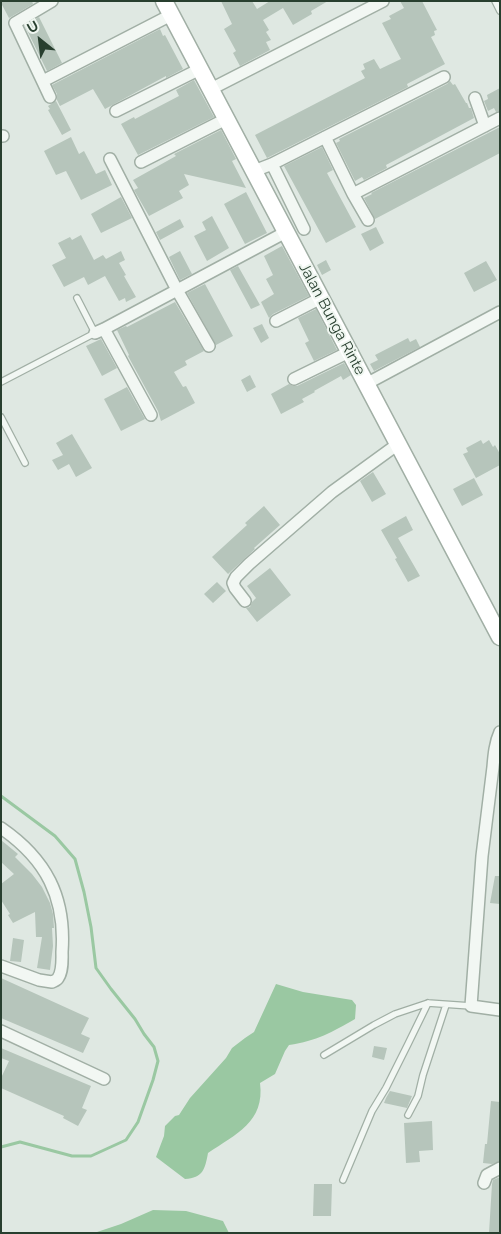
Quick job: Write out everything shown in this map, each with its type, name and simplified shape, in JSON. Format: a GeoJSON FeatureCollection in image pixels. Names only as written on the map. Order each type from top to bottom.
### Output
{"type":"FeatureCollection","features":[{"type":"Feature","properties":{"kind":"street"},"geometry":{"type":"LineString","coordinates":[[50,97],[15,23],[52,1]]}},
{"type":"Feature","properties":{"kind":"street"},"geometry":{"type":"LineString","coordinates":[[211,90],[383,1]]}},
{"type":"Feature","properties":{"kind":"street"},"geometry":{"type":"LineString","coordinates":[[42,81],[168,8]]}},
{"type":"Feature","properties":{"kind":"street","name":"Jalan Bunga Rinte"},"geometry":{"type":"LineString","coordinates":[[168,8],[500,637]]}},
{"type":"Feature","properties":{"kind":"street"},"geometry":{"type":"LineString","coordinates":[[116,111],[200,69]]}},
{"type":"Feature","properties":{"kind":"street"},"geometry":{"type":"LineString","coordinates":[[254,171],[272,164],[444,76]]}},
{"type":"Feature","properties":{"kind":"street"},"geometry":{"type":"LineString","coordinates":[[475,98],[485,126]]}},
{"type":"Feature","properties":{"kind":"street"},"geometry":{"type":"LineString","coordinates":[[352,194],[500,118]]}},
{"type":"Feature","properties":{"kind":"street"},"geometry":{"type":"LineString","coordinates":[[141,162],[226,119]]}},
{"type":"Feature","properties":{"kind":"street"},"geometry":{"type":"LineString","coordinates":[[325,137],[352,194],[368,220]]}},
{"type":"Feature","properties":{"kind":"street"},"geometry":{"type":"LineString","coordinates":[[110,159],[209,346]]}},
{"type":"Feature","properties":{"kind":"street"},"geometry":{"type":"LineString","coordinates":[[272,164],[304,229]]}},
{"type":"Feature","properties":{"kind":"street"},"geometry":{"type":"LineString","coordinates":[[151,415],[100,331],[286,232]]}},
{"type":"Feature","properties":{"kind":"street"},"geometry":{"type":"LineString","coordinates":[[276,320],[321,298]]}},
{"type":"Feature","properties":{"kind":"street"},"geometry":{"type":"LineString","coordinates":[[366,384],[500,312]]}},
{"type":"Feature","properties":{"kind":"street"},"geometry":{"type":"LineString","coordinates":[[294,379],[349,352]]}},
{"type":"Feature","properties":{"kind":"street"},"geometry":{"type":"LineString","coordinates":[[245,601],[233,583],[236,577],[332,492],[398,444]]}},
{"type":"Feature","properties":{"kind":"street"},"geometry":{"type":"LineString","coordinates":[[500,732],[494,755],[482,856],[472,1006],[500,1010]]}},
{"type":"Feature","properties":{"kind":"street"},"geometry":{"type":"LineString","coordinates":[[1,828],[15,837],[47,873],[60,903],[64,937],[61,970],[58,978],[52,982],[40,980],[1,966]]}},
{"type":"Feature","properties":{"kind":"street"},"geometry":{"type":"LineString","coordinates":[[1,1031],[104,1079]]}},
{"type":"Feature","properties":{"kind":"street"},"geometry":{"type":"LineString","coordinates":[[484,1183],[487,1175],[500,1168]]}},
{"type":"Feature","properties":{"kind":"lane"},"geometry":{"type":"LineString","coordinates":[[494,1],[500,11]]}},
{"type":"Feature","properties":{"kind":"lane"},"geometry":{"type":"LineString","coordinates":[[1,382],[100,331],[77,298]]}},
{"type":"Feature","properties":{"kind":"lane"},"geometry":{"type":"LineString","coordinates":[[1,416],[25,463]]}},
{"type":"Feature","properties":{"kind":"lane"},"geometry":{"type":"LineString","coordinates":[[324,1055],[395,1014],[428,1003],[472,1006]]}},
{"type":"Feature","properties":{"kind":"lane"},"geometry":{"type":"LineString","coordinates":[[343,1180],[372,1111],[386,1088],[428,1003]]}},
{"type":"Feature","properties":{"kind":"lane"},"geometry":{"type":"LineString","coordinates":[[408,1115],[418,1096],[446,1005]]}},
{"type":"Feature","properties":{"kind":"shaded area"},"geometry":{"type":"Polygon","coordinates":[[[276,984],[303,992],[352,1000],[356,1005],[355,1019],[316,1038],[289,1045],[275,1074],[260,1083],[258,1108],[253,1117],[238,1133],[208,1153],[206,1164],[199,1175],[185,1179],[156,1157],[164,1136],[165,1126],[175,1116],[179,1115],[190,1098],[226,1058],[232,1048],[254,1032],[276,984]]]}},
{"type":"Feature","properties":{"kind":"shaded area"},"geometry":{"type":"Polygon","coordinates":[[[153,1210],[186,1211],[223,1221],[229,1233],[94,1233],[153,1210]]]}},
{"type":"Feature","properties":{"kind":"building"},"geometry":{"type":"Polygon","coordinates":[[[1,1],[32,1],[33,4],[9,18],[1,1]]]}},
{"type":"Feature","properties":{"kind":"building"},"geometry":{"type":"Polygon","coordinates":[[[221,1],[252,1],[257,9],[270,1],[328,1],[311,11],[312,14],[293,25],[283,8],[263,20],[269,30],[266,32],[271,40],[266,42],[270,50],[240,66],[233,53],[236,51],[224,29],[232,24],[221,1]]]}},
{"type":"Feature","properties":{"kind":"building"},"geometry":{"type":"Polygon","coordinates":[[[400,1],[422,1],[437,30],[434,31],[435,35],[431,37],[445,64],[407,84],[408,87],[267,158],[255,135],[365,78],[361,71],[365,69],[363,64],[374,59],[380,69],[401,59],[382,23],[391,19],[389,16],[404,8],[400,1]]]}},
{"type":"Feature","properties":{"kind":"building"},"geometry":{"type":"Polygon","coordinates":[[[39,17],[62,63],[47,71],[25,26],[39,17]]]}},
{"type":"Feature","properties":{"kind":"building"},"geometry":{"type":"Polygon","coordinates":[[[160,29],[183,69],[166,78],[166,76],[105,109],[93,89],[60,106],[52,85],[160,29]]]}},
{"type":"Feature","properties":{"kind":"building"},"geometry":{"type":"Polygon","coordinates":[[[194,80],[214,117],[138,155],[121,124],[134,117],[135,119],[179,96],[176,90],[194,80]]]}},
{"type":"Feature","properties":{"kind":"building"},"geometry":{"type":"Polygon","coordinates":[[[450,81],[453,85],[455,84],[469,108],[471,108],[474,118],[386,165],[387,168],[364,180],[362,177],[355,181],[336,143],[340,141],[339,139],[450,81]]]}},
{"type":"Feature","properties":{"kind":"building"},"geometry":{"type":"Polygon","coordinates":[[[500,88],[500,111],[496,112],[494,108],[488,111],[484,101],[488,99],[487,95],[500,88]]]}},
{"type":"Feature","properties":{"kind":"building"},"geometry":{"type":"Polygon","coordinates":[[[56,101],[71,130],[62,135],[48,110],[50,109],[48,106],[56,101]]]}},
{"type":"Feature","properties":{"kind":"building"},"geometry":{"type":"Polygon","coordinates":[[[500,127],[500,153],[375,219],[364,198],[500,127]]]}},
{"type":"Feature","properties":{"kind":"building"},"geometry":{"type":"Polygon","coordinates":[[[221,130],[236,159],[232,161],[246,188],[184,174],[189,185],[179,191],[183,198],[149,216],[134,190],[138,188],[133,180],[176,156],[174,154],[221,130]]]}},
{"type":"Feature","properties":{"kind":"building"},"geometry":{"type":"Polygon","coordinates":[[[71,137],[79,154],[84,151],[96,174],[105,170],[112,185],[81,200],[66,171],[56,175],[44,151],[71,137]]]}},
{"type":"Feature","properties":{"kind":"building"},"geometry":{"type":"Polygon","coordinates":[[[322,147],[333,170],[327,173],[356,227],[326,243],[284,166],[322,147]]]}},
{"type":"Feature","properties":{"kind":"building"},"geometry":{"type":"Polygon","coordinates":[[[246,192],[267,233],[245,244],[224,204],[246,192]]]}},
{"type":"Feature","properties":{"kind":"building"},"geometry":{"type":"Polygon","coordinates":[[[121,197],[132,218],[101,233],[91,214],[121,197]]]}},
{"type":"Feature","properties":{"kind":"building"},"geometry":{"type":"Polygon","coordinates":[[[212,216],[229,248],[207,261],[194,236],[206,230],[202,222],[212,216]]]}},
{"type":"Feature","properties":{"kind":"building"},"geometry":{"type":"Polygon","coordinates":[[[180,219],[184,227],[160,240],[156,232],[180,219]]]}},
{"type":"Feature","properties":{"kind":"building"},"geometry":{"type":"Polygon","coordinates":[[[376,227],[384,243],[370,251],[361,234],[376,227]]]}},
{"type":"Feature","properties":{"kind":"building"},"geometry":{"type":"Polygon","coordinates":[[[81,235],[94,260],[103,255],[106,259],[121,251],[125,260],[119,263],[136,297],[126,302],[125,298],[119,301],[105,276],[88,285],[84,277],[64,287],[52,265],[66,258],[58,243],[70,237],[72,240],[81,235]]]}},
{"type":"Feature","properties":{"kind":"building"},"geometry":{"type":"Polygon","coordinates":[[[282,246],[309,296],[273,314],[269,318],[261,302],[274,294],[266,279],[273,275],[264,256],[282,246]]]}},
{"type":"Feature","properties":{"kind":"building"},"geometry":{"type":"Polygon","coordinates":[[[180,251],[192,274],[180,280],[169,257],[180,251]]]}},
{"type":"Feature","properties":{"kind":"building"},"geometry":{"type":"Polygon","coordinates":[[[326,260],[331,270],[322,275],[317,265],[326,260]]]}},
{"type":"Feature","properties":{"kind":"building"},"geometry":{"type":"Polygon","coordinates":[[[486,261],[497,280],[474,292],[464,273],[486,261]]]}},
{"type":"Feature","properties":{"kind":"building"},"geometry":{"type":"Polygon","coordinates":[[[238,266],[260,305],[251,309],[230,270],[238,266]]]}},
{"type":"Feature","properties":{"kind":"building"},"geometry":{"type":"Polygon","coordinates":[[[205,284],[233,336],[216,345],[187,293],[205,284]]]}},
{"type":"Feature","properties":{"kind":"building"},"geometry":{"type":"Polygon","coordinates":[[[175,302],[204,351],[185,361],[187,365],[174,372],[183,387],[186,386],[195,403],[161,421],[158,411],[128,356],[117,330],[127,327],[175,302]]]}},
{"type":"Feature","properties":{"kind":"building"},"geometry":{"type":"Polygon","coordinates":[[[316,309],[337,350],[314,361],[305,343],[309,341],[298,318],[316,309]]]}},
{"type":"Feature","properties":{"kind":"building"},"geometry":{"type":"Polygon","coordinates":[[[262,324],[269,338],[261,343],[253,328],[262,324]]]}},
{"type":"Feature","properties":{"kind":"building"},"geometry":{"type":"Polygon","coordinates":[[[408,338],[410,342],[416,339],[420,347],[374,371],[370,364],[378,360],[375,355],[408,338]]]}},
{"type":"Feature","properties":{"kind":"building"},"geometry":{"type":"Polygon","coordinates":[[[101,339],[117,368],[102,376],[86,346],[101,339]]]}},
{"type":"Feature","properties":{"kind":"building"},"geometry":{"type":"Polygon","coordinates":[[[344,363],[351,375],[343,380],[341,376],[314,391],[302,399],[304,402],[281,414],[271,394],[289,384],[297,386],[344,363]]]}},
{"type":"Feature","properties":{"kind":"building"},"geometry":{"type":"Polygon","coordinates":[[[250,375],[256,387],[247,392],[241,380],[250,375]]]}},
{"type":"Feature","properties":{"kind":"building"},"geometry":{"type":"Polygon","coordinates":[[[127,387],[145,419],[121,431],[104,399],[127,387]]]}},
{"type":"Feature","properties":{"kind":"building"},"geometry":{"type":"Polygon","coordinates":[[[72,434],[92,468],[76,477],[69,464],[58,470],[52,460],[63,455],[56,443],[72,434]]]}},
{"type":"Feature","properties":{"kind":"building"},"geometry":{"type":"Polygon","coordinates":[[[481,440],[483,444],[489,440],[493,447],[495,445],[500,454],[500,465],[476,478],[463,454],[468,452],[466,448],[481,440]]]}},
{"type":"Feature","properties":{"kind":"building"},"geometry":{"type":"Polygon","coordinates":[[[373,472],[386,494],[372,502],[360,481],[373,472]]]}},
{"type":"Feature","properties":{"kind":"building"},"geometry":{"type":"Polygon","coordinates":[[[474,478],[483,495],[462,506],[453,489],[474,478]]]}},
{"type":"Feature","properties":{"kind":"building"},"geometry":{"type":"Polygon","coordinates":[[[264,506],[280,525],[228,574],[212,557],[247,525],[245,523],[264,506]]]}},
{"type":"Feature","properties":{"kind":"building"},"geometry":{"type":"Polygon","coordinates":[[[406,516],[413,530],[398,538],[420,576],[408,582],[381,530],[406,516]]]}},
{"type":"Feature","properties":{"kind":"building"},"geometry":{"type":"Polygon","coordinates":[[[270,568],[291,595],[257,622],[246,608],[250,607],[256,598],[247,586],[270,568]]]}},
{"type":"Feature","properties":{"kind":"building"},"geometry":{"type":"Polygon","coordinates":[[[217,582],[226,591],[213,603],[204,594],[217,582]]]}},
{"type":"Feature","properties":{"kind":"building"},"geometry":{"type":"Polygon","coordinates":[[[1,840],[18,854],[15,857],[42,887],[50,903],[54,928],[52,928],[53,946],[50,970],[37,968],[42,937],[36,937],[35,912],[13,923],[8,915],[10,914],[1,900],[1,884],[14,874],[1,862],[1,840]]]}},
{"type":"Feature","properties":{"kind":"building"},"geometry":{"type":"Polygon","coordinates":[[[495,876],[500,876],[500,904],[490,903],[495,876]]]}},
{"type":"Feature","properties":{"kind":"building"},"geometry":{"type":"Polygon","coordinates":[[[13,938],[24,940],[21,962],[10,961],[13,938]]]}},
{"type":"Feature","properties":{"kind":"building"},"geometry":{"type":"Polygon","coordinates":[[[1,978],[89,1018],[81,1034],[90,1038],[83,1053],[1,1018],[1,978]]]}},
{"type":"Feature","properties":{"kind":"building"},"geometry":{"type":"Polygon","coordinates":[[[374,1046],[387,1048],[384,1060],[372,1057],[374,1046]]]}},
{"type":"Feature","properties":{"kind":"building"},"geometry":{"type":"Polygon","coordinates":[[[1,1048],[91,1086],[82,1108],[87,1110],[78,1126],[63,1118],[64,1116],[1,1088],[1,1078],[9,1061],[1,1058],[1,1048]]]}},
{"type":"Feature","properties":{"kind":"building"},"geometry":{"type":"Polygon","coordinates":[[[390,1091],[412,1096],[407,1108],[384,1103],[390,1091]]]}},
{"type":"Feature","properties":{"kind":"building"},"geometry":{"type":"Polygon","coordinates":[[[491,1101],[500,1102],[500,1161],[492,1164],[483,1163],[485,1144],[487,1144],[491,1101]]]}},
{"type":"Feature","properties":{"kind":"building"},"geometry":{"type":"Polygon","coordinates":[[[432,1121],[433,1150],[419,1151],[420,1162],[406,1163],[404,1123],[432,1121]]]}},
{"type":"Feature","properties":{"kind":"building"},"geometry":{"type":"Polygon","coordinates":[[[500,1177],[500,1233],[489,1233],[492,1184],[493,1180],[500,1177]]]}},
{"type":"Feature","properties":{"kind":"building"},"geometry":{"type":"Polygon","coordinates":[[[314,1184],[332,1184],[331,1216],[313,1216],[314,1184]]]}},
{"type":"Feature","properties":{"kind":"waterway"},"geometry":{"type":"LineString","coordinates":[[1,796],[55,836],[75,859],[91,927],[96,968],[154,1047],[158,1061],[138,1122],[126,1140],[91,1156],[72,1156],[20,1142],[1,1147]]}}]}
